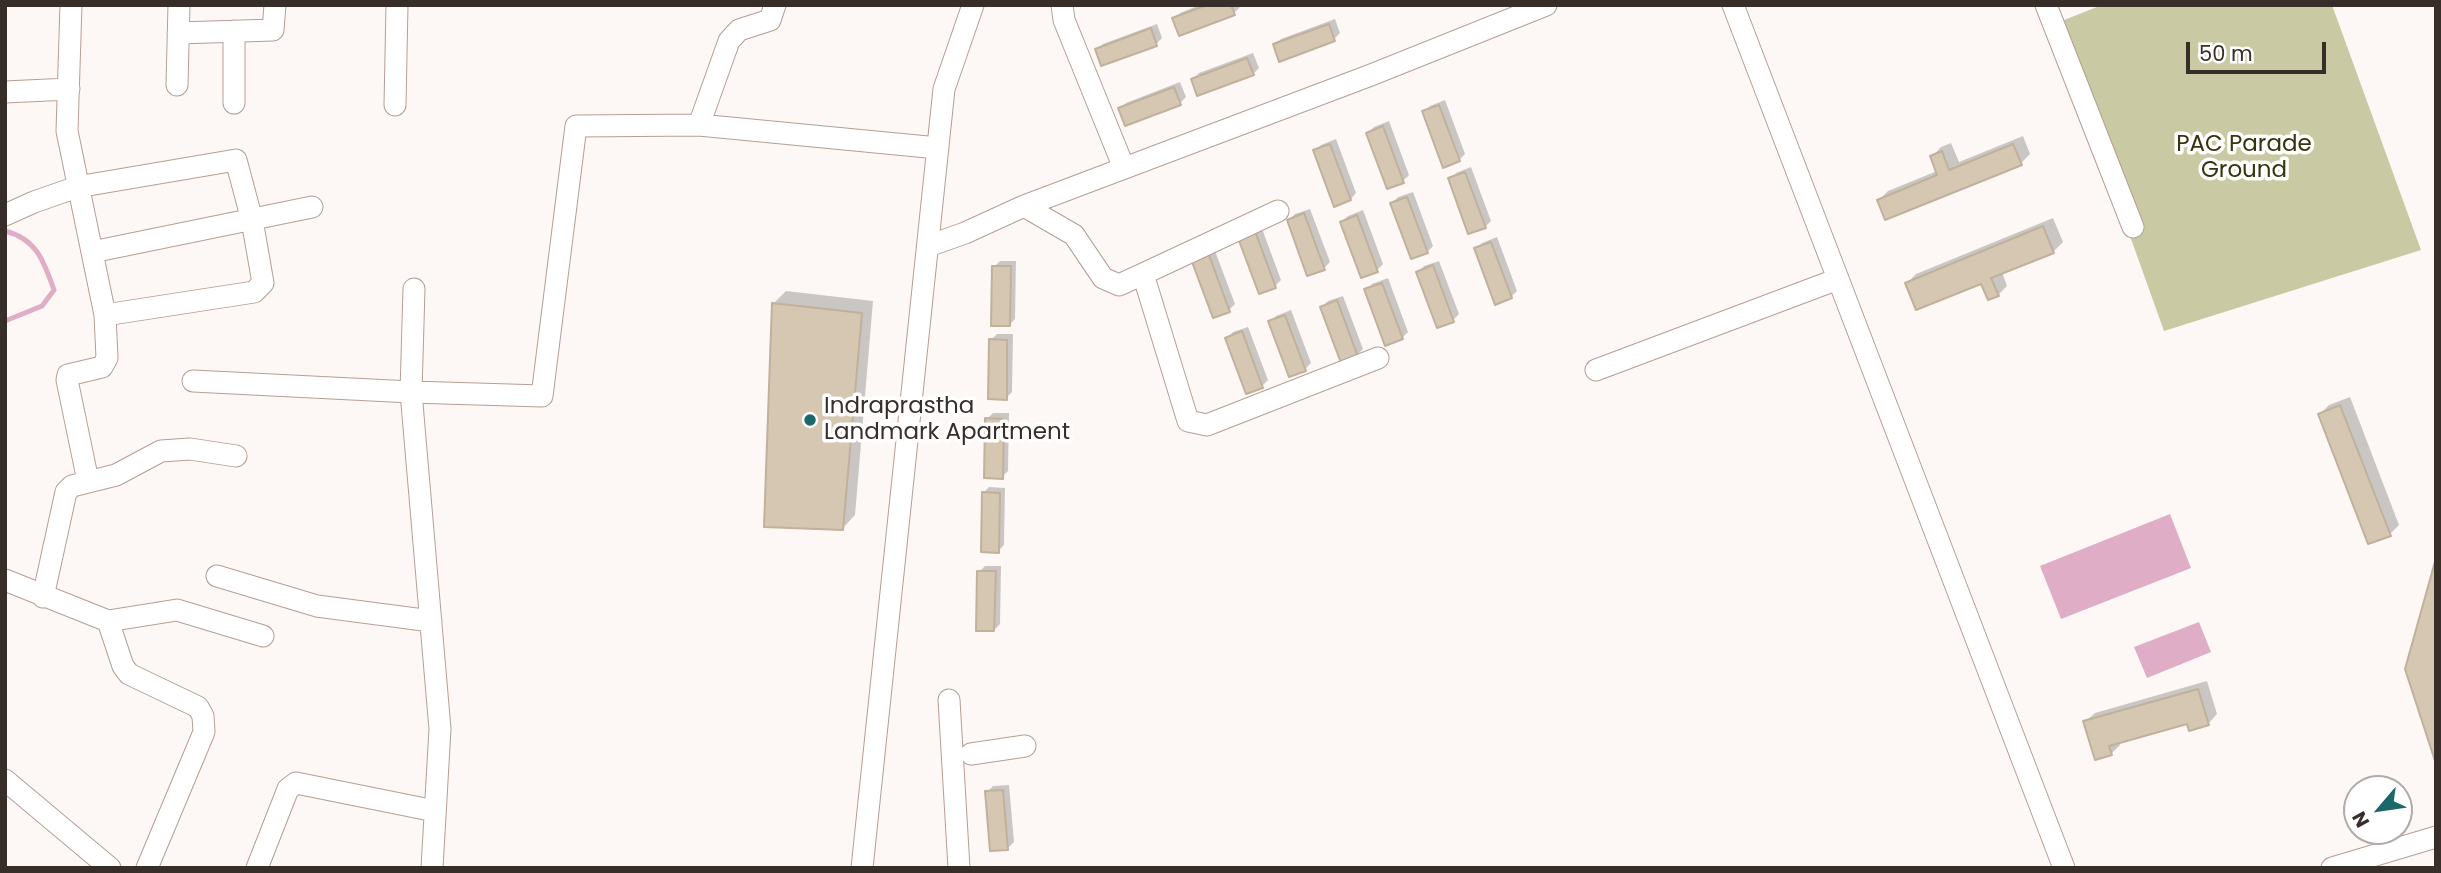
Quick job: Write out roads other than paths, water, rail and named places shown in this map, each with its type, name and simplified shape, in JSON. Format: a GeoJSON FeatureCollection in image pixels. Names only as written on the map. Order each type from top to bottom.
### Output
{"type":"FeatureCollection","features":[{"type":"Feature","properties":{"kind":"street"},"geometry":{"type":"LineString","coordinates":[[71,5],[66,131],[105,315],[107,363],[102,367],[74,372],[68,375],[67,380],[88,481]]}},
{"type":"Feature","properties":{"kind":"street"},"geometry":{"type":"LineString","coordinates":[[177,85],[179,5]]}},
{"type":"Feature","properties":{"kind":"street"},"geometry":{"type":"LineString","coordinates":[[178,33],[273,30],[275,5]]}},
{"type":"Feature","properties":{"kind":"street"},"geometry":{"type":"LineString","coordinates":[[395,105],[397,5]]}},
{"type":"Feature","properties":{"kind":"street"},"geometry":{"type":"LineString","coordinates":[[699,125],[729,41],[739,30],[770,20],[775,5]]}},
{"type":"Feature","properties":{"kind":"street"},"geometry":{"type":"LineString","coordinates":[[862,868],[944,89],[973,5]]}},
{"type":"Feature","properties":{"kind":"street"},"geometry":{"type":"LineString","coordinates":[[1062,5],[1064,20],[1124,168]]}},
{"type":"Feature","properties":{"kind":"street"},"geometry":{"type":"LineString","coordinates":[[928,246],[965,233],[1024,206],[1546,5]]}},
{"type":"Feature","properties":{"kind":"street"},"geometry":{"type":"LineString","coordinates":[[1734,5],[2064,868]]}},
{"type":"Feature","properties":{"kind":"street"},"geometry":{"type":"LineString","coordinates":[[2046,5],[2133,227]]}},
{"type":"Feature","properties":{"kind":"street"},"geometry":{"type":"LineString","coordinates":[[234,31],[234,103]]}},
{"type":"Feature","properties":{"kind":"street"},"geometry":{"type":"LineString","coordinates":[[5,92],[69,89]]}},
{"type":"Feature","properties":{"kind":"street"},"geometry":{"type":"LineString","coordinates":[[193,381],[542,396],[576,126],[699,125],[938,148]]}},
{"type":"Feature","properties":{"kind":"street"},"geometry":{"type":"LineString","coordinates":[[5,215],[77,187],[236,160],[252,220],[263,283],[254,292],[105,315]]}},
{"type":"Feature","properties":{"kind":"street"},"geometry":{"type":"LineString","coordinates":[[1024,206],[1074,235],[1103,278],[1119,285],[1278,211]]}},
{"type":"Feature","properties":{"kind":"street"},"geometry":{"type":"LineString","coordinates":[[92,252],[312,207]]}},
{"type":"Feature","properties":{"kind":"street"},"geometry":{"type":"LineString","coordinates":[[1143,274],[1188,421],[1207,425],[1378,358]]}},
{"type":"Feature","properties":{"kind":"street"},"geometry":{"type":"LineString","coordinates":[[1596,370],[1839,279]]}},
{"type":"Feature","properties":{"kind":"street"},"geometry":{"type":"LineString","coordinates":[[414,289],[411,392],[440,729],[432,868]]}},
{"type":"Feature","properties":{"kind":"street"},"geometry":{"type":"LineString","coordinates":[[43,597],[66,492],[72,486],[116,475],[161,451],[190,449],[236,456]]}},
{"type":"Feature","properties":{"kind":"street"},"geometry":{"type":"LineString","coordinates":[[217,576],[317,606],[431,621]]}},
{"type":"Feature","properties":{"kind":"street"},"geometry":{"type":"LineString","coordinates":[[5,580],[108,621],[177,610],[263,636]]}},
{"type":"Feature","properties":{"kind":"street"},"geometry":{"type":"LineString","coordinates":[[108,621],[122,666],[129,674],[198,708],[203,716],[204,732],[147,868]]}},
{"type":"Feature","properties":{"kind":"street"},"geometry":{"type":"LineString","coordinates":[[949,699],[959,868]]}},
{"type":"Feature","properties":{"kind":"street"},"geometry":{"type":"LineString","coordinates":[[971,754],[1025,747]]}},
{"type":"Feature","properties":{"kind":"street"},"geometry":{"type":"LineString","coordinates":[[5,780],[110,868]]}},
{"type":"Feature","properties":{"kind":"street"},"geometry":{"type":"LineString","coordinates":[[257,868],[288,789],[296,783],[435,811]]}},
{"type":"Feature","properties":{"kind":"street"},"geometry":{"type":"LineString","coordinates":[[2332,868],[2436,837]]}},
{"type":"Feature","properties":{"kind":"waterway"},"geometry":{"type":"LineString","coordinates":[[5,231],[25,240],[38,253],[54,290],[42,306],[5,321]]}},
{"type":"Feature","properties":{"kind":"place","name":"Indraprastha Landmark Apartment"},"geometry":{"type":"Point","coordinates":[810,420]}},
{"type":"Feature","properties":{"kind":"park label","name":"PAC Parade Ground"},"geometry":{"type":"Point","coordinates":[2244,158]}}]}
